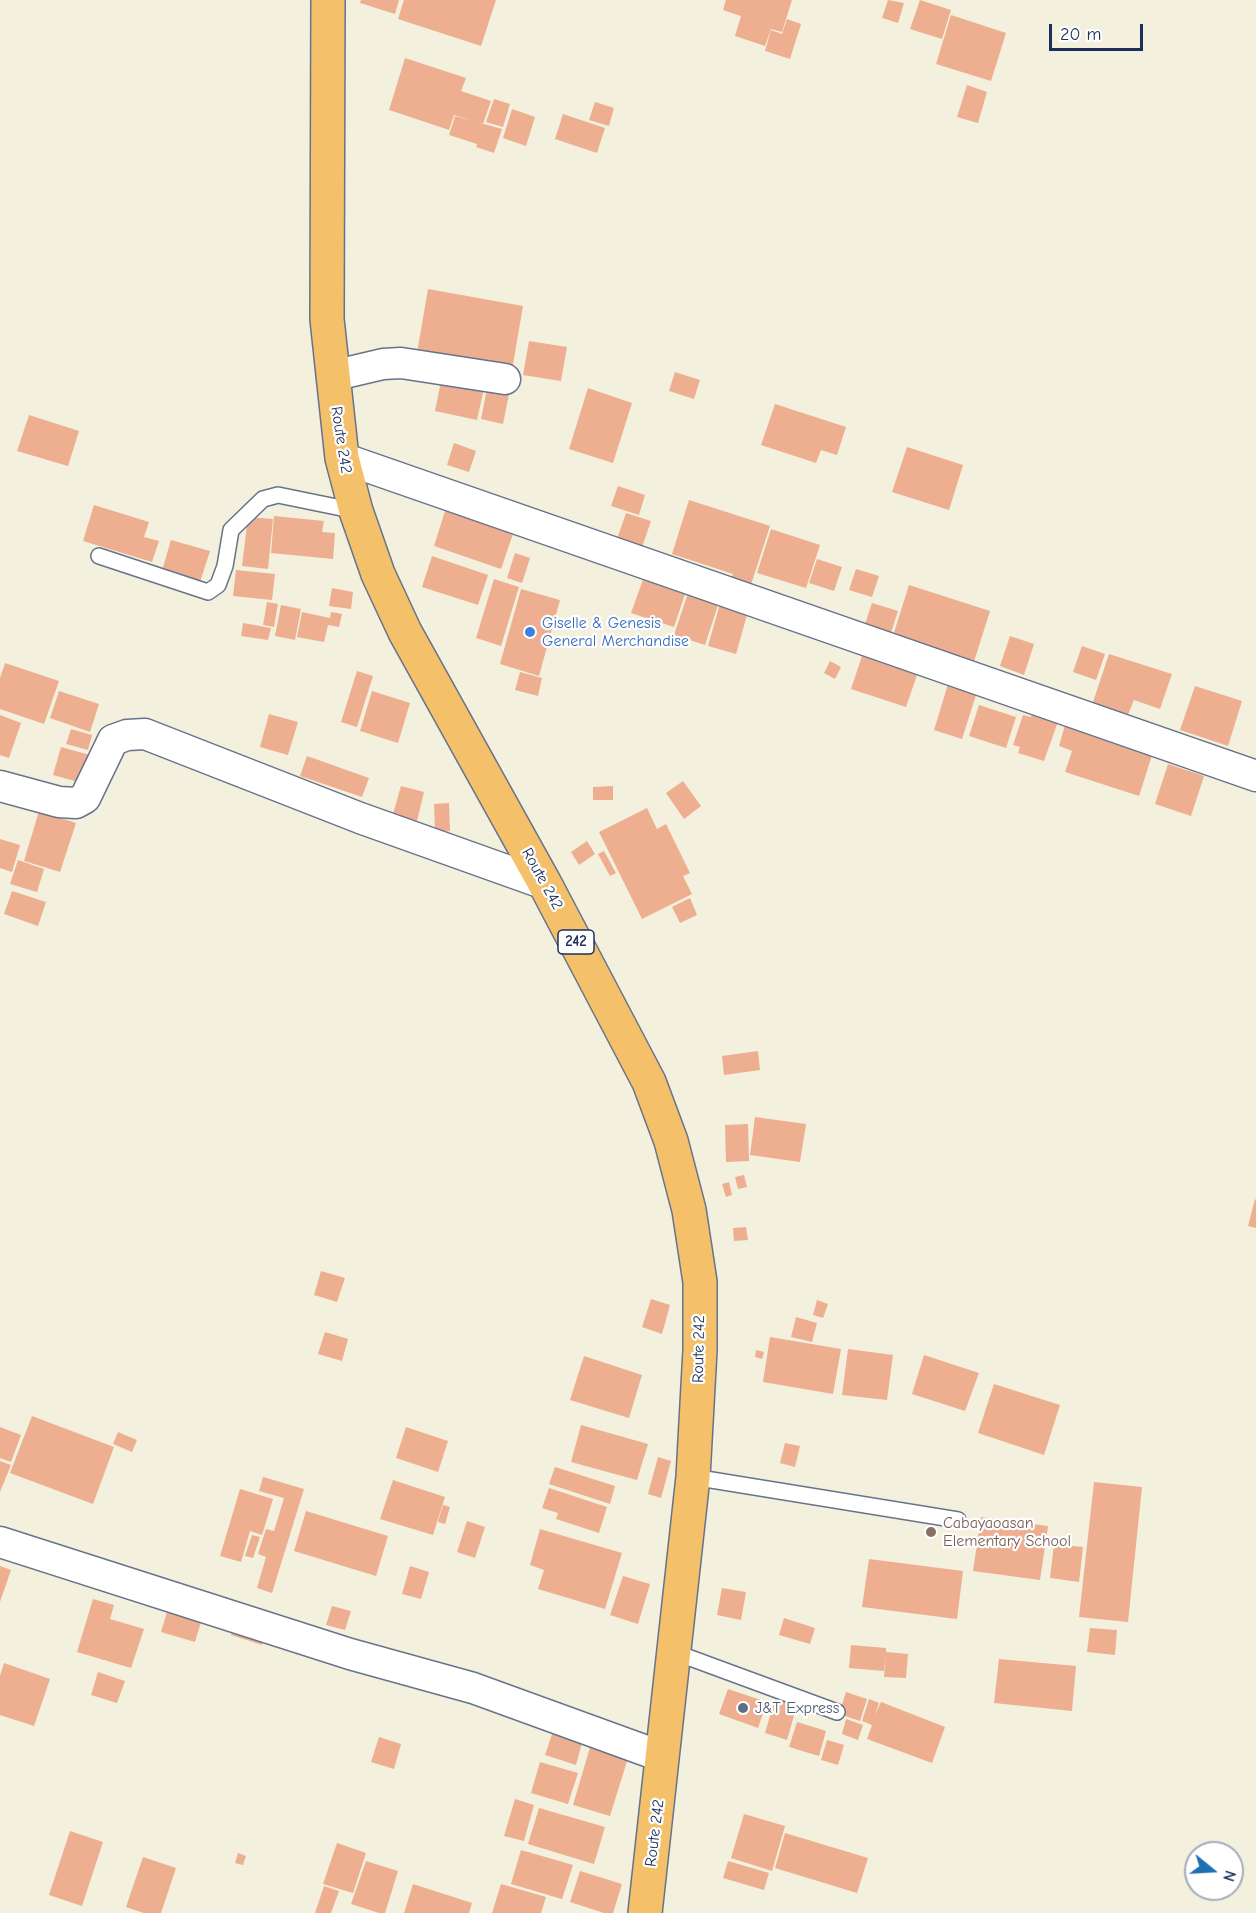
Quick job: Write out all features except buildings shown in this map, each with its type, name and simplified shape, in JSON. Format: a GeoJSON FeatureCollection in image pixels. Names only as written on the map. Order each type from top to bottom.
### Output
{"type":"FeatureCollection","features":[{"type":"Feature","properties":{"kind":"main road","name":"Route 242"},"geometry":{"type":"LineString","coordinates":[[328,0],[327,319],[342,458],[356,511],[378,574],[405,632],[546,884],[650,1082],[671,1141],[689,1210],[700,1282],[700,1350],[693,1477],[645,1913]]}},
{"type":"Feature","properties":{"kind":"street"},"geometry":{"type":"LineString","coordinates":[[332,376],[383,364],[401,363],[506,379]]}},
{"type":"Feature","properties":{"kind":"street"},"geometry":{"type":"LineString","coordinates":[[342,458],[1256,776]]}},
{"type":"Feature","properties":{"kind":"street"},"geometry":{"type":"LineString","coordinates":[[0,786],[59,802],[76,803],[85,798],[113,740],[127,735],[145,734],[360,818],[546,884]]}},
{"type":"Feature","properties":{"kind":"street"},"geometry":{"type":"LineString","coordinates":[[0,1542],[350,1654],[473,1688],[663,1757]]}},
{"type":"Feature","properties":{"kind":"lane"},"geometry":{"type":"LineString","coordinates":[[99,556],[208,592],[218,585],[225,566],[231,530],[263,499],[278,495],[356,511]]}},
{"type":"Feature","properties":{"kind":"lane"},"geometry":{"type":"LineString","coordinates":[[693,1477],[958,1520]]}},
{"type":"Feature","properties":{"kind":"lane"},"geometry":{"type":"LineString","coordinates":[[675,1652],[837,1712]]}},
{"type":"Feature","properties":{"kind":"place","name":"Giselle & Genesis General Merchandise"},"geometry":{"type":"Point","coordinates":[530,632]}},
{"type":"Feature","properties":{"kind":"place","name":"Cabayaoasan Elementary School"},"geometry":{"type":"Point","coordinates":[931,1532]}},
{"type":"Feature","properties":{"kind":"place","name":"J&T Express"},"geometry":{"type":"Point","coordinates":[743,1708]}}]}
